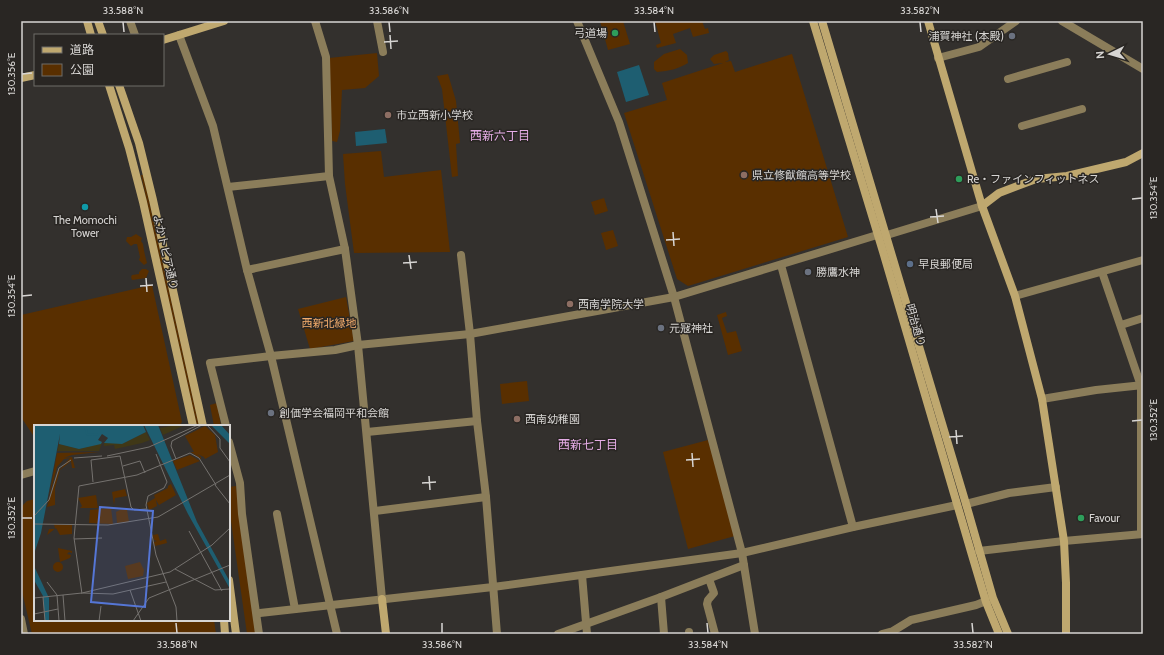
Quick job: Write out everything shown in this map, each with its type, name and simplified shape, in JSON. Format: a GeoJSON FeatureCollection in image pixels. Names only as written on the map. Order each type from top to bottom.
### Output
{"type":"FeatureCollection","features":[{"type":"Feature","properties":{"kind":"street"},"geometry":{"type":"LineString","coordinates":[[87,21],[91,34]]}},
{"type":"Feature","properties":{"kind":"street"},"geometry":{"type":"LineString","coordinates":[[98,21],[103,34]]}},
{"type":"Feature","properties":{"kind":"street"},"geometry":{"type":"LineString","coordinates":[[130,21],[135,34]]}},
{"type":"Feature","properties":{"kind":"street"},"geometry":{"type":"LineString","coordinates":[[164,40],[204,24],[224,21]]}},
{"type":"Feature","properties":{"kind":"street"},"geometry":{"type":"LineString","coordinates":[[315,21],[326,57],[329,176],[345,249],[358,345],[386,634]]}},
{"type":"Feature","properties":{"kind":"street"},"geometry":{"type":"LineString","coordinates":[[377,21],[383,52]]}},
{"type":"Feature","properties":{"kind":"street"},"geometry":{"type":"LineString","coordinates":[[577,21],[619,122],[674,297],[742,553],[755,634]]}},
{"type":"Feature","properties":{"kind":"street","name":"明治通り"},"geometry":{"type":"LineString","coordinates":[[813,21],[884,255],[957,505],[990,600],[1008,634]]}},
{"type":"Feature","properties":{"kind":"street","name":"明治通り"},"geometry":{"type":"LineString","coordinates":[[822,21],[966,504],[999,634]]}},
{"type":"Feature","properties":{"kind":"street"},"geometry":{"type":"LineString","coordinates":[[928,21],[982,206],[1015,296],[1042,399],[1064,540],[1066,634]]}},
{"type":"Feature","properties":{"kind":"street"},"geometry":{"type":"LineString","coordinates":[[938,58],[978,47],[1016,21]]}},
{"type":"Feature","properties":{"kind":"street"},"geometry":{"type":"LineString","coordinates":[[1062,21],[1143,69]]}},
{"type":"Feature","properties":{"kind":"street"},"geometry":{"type":"LineString","coordinates":[[179,35],[213,126],[247,270],[271,356],[337,634]]}},
{"type":"Feature","properties":{"kind":"street"},"geometry":{"type":"LineString","coordinates":[[1008,79],[1067,62]]}},
{"type":"Feature","properties":{"kind":"street"},"geometry":{"type":"LineString","coordinates":[[21,78],[34,75]]}},
{"type":"Feature","properties":{"kind":"street","name":"よかトピア通り"},"geometry":{"type":"LineString","coordinates":[[109,86],[129,148],[142,196],[193,425]]}},
{"type":"Feature","properties":{"kind":"street","name":"よかトピア通り"},"geometry":{"type":"LineString","coordinates":[[119,86],[139,143],[203,425]]}},
{"type":"Feature","properties":{"kind":"street"},"geometry":{"type":"LineString","coordinates":[[1022,126],[1082,109]]}},
{"type":"Feature","properties":{"kind":"street"},"geometry":{"type":"LineString","coordinates":[[226,425],[210,363],[335,350],[358,345],[470,334],[674,297],[877,235],[887,235],[982,206],[999,193],[1036,179],[1067,176],[1126,162],[1143,154]]}},
{"type":"Feature","properties":{"kind":"street"},"geometry":{"type":"LineString","coordinates":[[228,187],[329,176]]}},
{"type":"Feature","properties":{"kind":"street"},"geometry":{"type":"LineString","coordinates":[[247,270],[345,249]]}},
{"type":"Feature","properties":{"kind":"street"},"geometry":{"type":"LineString","coordinates":[[461,255],[470,334],[477,421],[486,496],[497,634]]}},
{"type":"Feature","properties":{"kind":"street"},"geometry":{"type":"LineString","coordinates":[[1015,296],[1143,260]]}},
{"type":"Feature","properties":{"kind":"street"},"geometry":{"type":"LineString","coordinates":[[781,265],[853,527]]}},
{"type":"Feature","properties":{"kind":"street"},"geometry":{"type":"LineString","coordinates":[[979,551],[1064,540],[1142,534],[1142,385],[1102,272]]}},
{"type":"Feature","properties":{"kind":"street"},"geometry":{"type":"LineString","coordinates":[[1121,325],[1143,318]]}},
{"type":"Feature","properties":{"kind":"street"},"geometry":{"type":"LineString","coordinates":[[1042,399],[1096,390],[1142,385]]}},
{"type":"Feature","properties":{"kind":"street"},"geometry":{"type":"LineString","coordinates":[[367,432],[477,421]]}},
{"type":"Feature","properties":{"kind":"street"},"geometry":{"type":"LineString","coordinates":[[230,445],[233,453],[233,475],[241,488],[240,496],[242,514],[259,634]]}},
{"type":"Feature","properties":{"kind":"street"},"geometry":{"type":"LineString","coordinates":[[21,475],[34,471]]}},
{"type":"Feature","properties":{"kind":"street"},"geometry":{"type":"LineString","coordinates":[[966,504],[1009,493],[1056,487]]}},
{"type":"Feature","properties":{"kind":"street"},"geometry":{"type":"LineString","coordinates":[[375,511],[486,496]]}},
{"type":"Feature","properties":{"kind":"street"},"geometry":{"type":"LineString","coordinates":[[260,613],[582,575],[742,553],[957,505]]}},
{"type":"Feature","properties":{"kind":"street"},"geometry":{"type":"LineString","coordinates":[[277,514],[296,609]]}},
{"type":"Feature","properties":{"kind":"street"},"geometry":{"type":"LineString","coordinates":[[558,634],[586,625],[744,565]]}},
{"type":"Feature","properties":{"kind":"street"},"geometry":{"type":"LineString","coordinates":[[582,575],[587,634]]}},
{"type":"Feature","properties":{"kind":"street"},"geometry":{"type":"LineString","coordinates":[[709,579],[714,594],[708,600],[708,604],[715,634]]}},
{"type":"Feature","properties":{"kind":"street"},"geometry":{"type":"LineString","coordinates":[[230,588],[236,634]]}},
{"type":"Feature","properties":{"kind":"street"},"geometry":{"type":"LineString","coordinates":[[661,597],[664,634]]}},
{"type":"Feature","properties":{"kind":"street"},"geometry":{"type":"LineString","coordinates":[[882,634],[893,633],[911,620],[990,600]]}},
{"type":"Feature","properties":{"kind":"street"},"geometry":{"type":"LineString","coordinates":[[21,619],[24,634]]}},
{"type":"Feature","properties":{"kind":"street"},"geometry":{"type":"LineString","coordinates":[[224,621],[225,634]]}},
{"type":"Feature","properties":{"kind":"green space","name":"弓道場"},"geometry":{"type":"Polygon","coordinates":[[[600,21],[623,21],[630,44],[608,50],[600,21]]]}},
{"type":"Feature","properties":{"kind":"green space"},"geometry":{"type":"Polygon","coordinates":[[[655,21],[702,21],[705,29],[708,28],[709,33],[693,37],[690,28],[673,34],[676,43],[657,48],[656,45],[661,43],[655,21]]]}},
{"type":"Feature","properties":{"kind":"green space"},"geometry":{"type":"Polygon","coordinates":[[[680,49],[687,55],[688,63],[666,71],[657,72],[654,69],[654,62],[664,54],[680,49]]]}},
{"type":"Feature","properties":{"kind":"green space","name":"県立修猷館高等学校"},"geometry":{"type":"Polygon","coordinates":[[[726,51],[728,53],[729,60],[725,62],[731,61],[735,72],[792,54],[848,237],[688,286],[677,279],[624,113],[667,100],[662,83],[723,63],[714,64],[710,59],[714,55],[726,51]]]}},
{"type":"Feature","properties":{"kind":"green space"},"geometry":{"type":"Polygon","coordinates":[[[377,53],[379,76],[365,88],[342,90],[340,131],[337,142],[332,141],[329,58],[377,53]]]}},
{"type":"Feature","properties":{"kind":"green space"},"geometry":{"type":"Polygon","coordinates":[[[448,74],[456,101],[460,143],[456,144],[458,176],[452,177],[442,89],[437,76],[448,74]]]}},
{"type":"Feature","properties":{"kind":"green space"},"geometry":{"type":"Polygon","coordinates":[[[381,151],[384,177],[441,170],[450,252],[354,253],[345,184],[343,154],[381,151]]]}},
{"type":"Feature","properties":{"kind":"green space"},"geometry":{"type":"Polygon","coordinates":[[[141,175],[143,175],[199,425],[197,425],[141,175]]]}},
{"type":"Feature","properties":{"kind":"green space"},"geometry":{"type":"Polygon","coordinates":[[[604,198],[608,211],[595,215],[591,202],[604,198]]]}},
{"type":"Feature","properties":{"kind":"green space"},"geometry":{"type":"Polygon","coordinates":[[[613,230],[618,246],[606,250],[601,233],[613,230]]]}},
{"type":"Feature","properties":{"kind":"green space"},"geometry":{"type":"Polygon","coordinates":[[[136,234],[142,238],[141,241],[147,263],[144,265],[139,260],[140,257],[137,244],[131,246],[126,241],[127,237],[131,237],[136,234]]]}},
{"type":"Feature","properties":{"kind":"green space"},"geometry":{"type":"Polygon","coordinates":[[[142,269],[149,271],[146,278],[132,280],[132,275],[139,274],[142,269]]]}},
{"type":"Feature","properties":{"kind":"green space"},"geometry":{"type":"Polygon","coordinates":[[[152,285],[182,422],[180,425],[34,425],[34,436],[21,417],[21,315],[152,285]]]}},
{"type":"Feature","properties":{"kind":"green space","name":"西新北緑地"},"geometry":{"type":"Polygon","coordinates":[[[346,297],[354,341],[310,349],[298,309],[346,297]]]}},
{"type":"Feature","properties":{"kind":"green space"},"geometry":{"type":"Polygon","coordinates":[[[726,312],[727,316],[722,318],[727,333],[736,331],[742,351],[728,355],[717,315],[726,312]]]}},
{"type":"Feature","properties":{"kind":"green space"},"geometry":{"type":"Polygon","coordinates":[[[527,381],[529,401],[502,404],[500,384],[527,381]]]}},
{"type":"Feature","properties":{"kind":"green space"},"geometry":{"type":"Polygon","coordinates":[[[217,403],[221,425],[214,425],[210,405],[217,403]]]}},
{"type":"Feature","properties":{"kind":"green space"},"geometry":{"type":"Polygon","coordinates":[[[708,440],[735,536],[688,549],[663,452],[708,440]]]}},
{"type":"Feature","properties":{"kind":"green space"},"geometry":{"type":"Polygon","coordinates":[[[236,486],[256,634],[247,634],[230,514],[230,487],[236,486]]]}},
{"type":"Feature","properties":{"kind":"green space"},"geometry":{"type":"Polygon","coordinates":[[[34,499],[34,621],[214,621],[216,634],[32,634],[21,587],[21,507],[27,501],[34,499]]]}},
{"type":"Feature","properties":{"kind":"water"},"geometry":{"type":"Polygon","coordinates":[[[639,65],[649,95],[626,102],[617,72],[639,65]]]}},
{"type":"Feature","properties":{"kind":"water"},"geometry":{"type":"Polygon","coordinates":[[[385,129],[387,143],[356,146],[355,132],[385,129]]]}},
{"type":"Feature","properties":{"kind":"place","name":"弓道場"},"geometry":{"type":"Point","coordinates":[615,33]}},
{"type":"Feature","properties":{"kind":"place","name":"浦賀神社 (本殿)"},"geometry":{"type":"Point","coordinates":[1012,36]}},
{"type":"Feature","properties":{"kind":"place","name":"市立西新小学校"},"geometry":{"type":"Point","coordinates":[388,115]}},
{"type":"Feature","properties":{"kind":"place","name":"県立修猷館高等学校"},"geometry":{"type":"Point","coordinates":[744,175]}},
{"type":"Feature","properties":{"kind":"place","name":"Re・ファインフィットネス"},"geometry":{"type":"Point","coordinates":[959,179]}},
{"type":"Feature","properties":{"kind":"place","name":"The Momochi Tower"},"geometry":{"type":"Point","coordinates":[85,207]}},
{"type":"Feature","properties":{"kind":"place","name":"早良郵便局"},"geometry":{"type":"Point","coordinates":[910,264]}},
{"type":"Feature","properties":{"kind":"place","name":"勝鷹水神"},"geometry":{"type":"Point","coordinates":[808,272]}},
{"type":"Feature","properties":{"kind":"place","name":"西南学院大学"},"geometry":{"type":"Point","coordinates":[570,304]}},
{"type":"Feature","properties":{"kind":"place","name":"元寇神社"},"geometry":{"type":"Point","coordinates":[661,328]}},
{"type":"Feature","properties":{"kind":"place","name":"創価学会福岡平和会館"},"geometry":{"type":"Point","coordinates":[271,413]}},
{"type":"Feature","properties":{"kind":"place","name":"西南幼稚園"},"geometry":{"type":"Point","coordinates":[517,419]}},
{"type":"Feature","properties":{"kind":"place","name":"Favour"},"geometry":{"type":"Point","coordinates":[1081,518]}},
{"type":"Feature","properties":{"kind":"district","name":"西新六丁目"},"geometry":{"type":"Point","coordinates":[500,136]}},
{"type":"Feature","properties":{"kind":"district","name":"西新七丁目"},"geometry":{"type":"Point","coordinates":[588,445]}}]}
